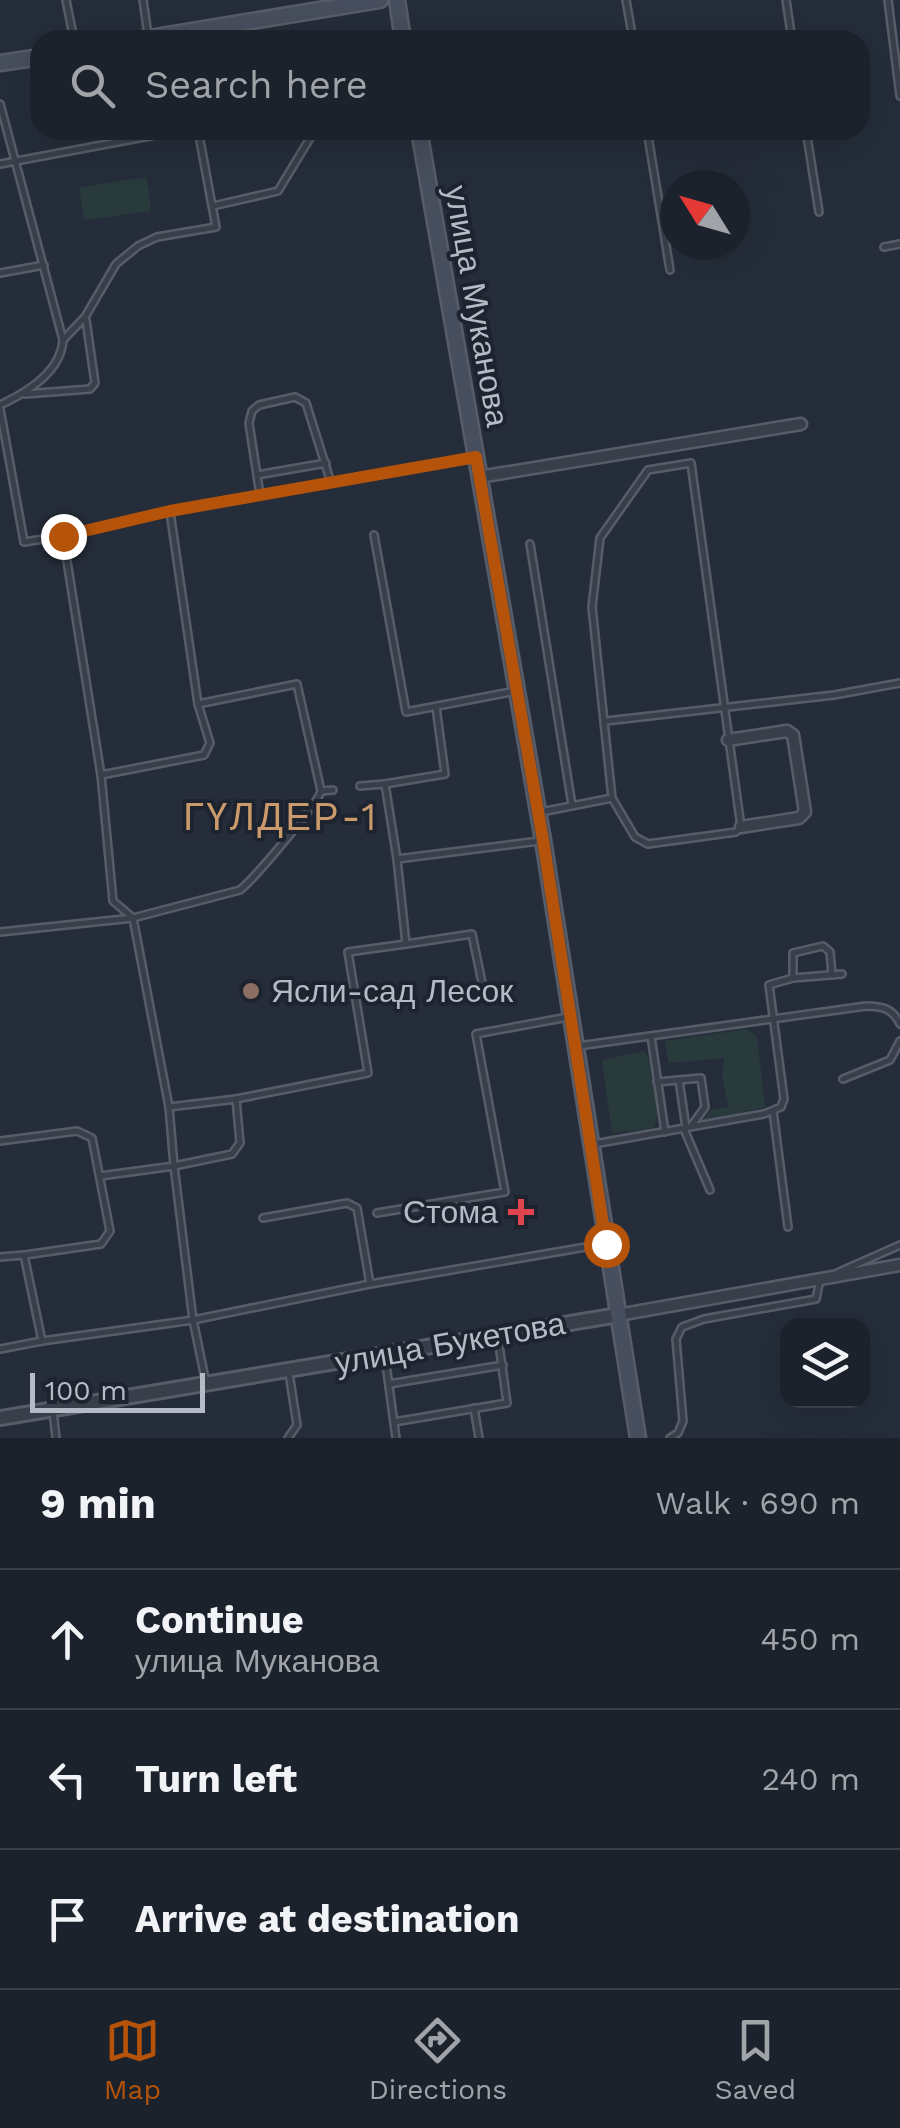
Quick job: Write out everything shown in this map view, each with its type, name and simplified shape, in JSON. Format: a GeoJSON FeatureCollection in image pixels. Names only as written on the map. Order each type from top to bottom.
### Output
{"type":"FeatureCollection","features":[{"type":"Feature","properties":{"kind":"main road"},"geometry":{"type":"LineString","coordinates":[[397,0],[402,30]]}},
{"type":"Feature","properties":{"kind":"main road"},"geometry":{"type":"LineString","coordinates":[[195,30],[363,1]]}},
{"type":"Feature","properties":{"kind":"main road"},"geometry":{"type":"LineString","coordinates":[[0,63],[30,58]]}},
{"type":"Feature","properties":{"kind":"main road","name":"улица Муканова"},"geometry":{"type":"LineString","coordinates":[[421,140],[543,840],[638,1438]]}},
{"type":"Feature","properties":{"kind":"street"},"geometry":{"type":"LineString","coordinates":[[479,477],[801,424]]}},
{"type":"Feature","properties":{"kind":"street"},"geometry":{"type":"LineString","coordinates":[[728,740],[787,731],[792,735],[805,812],[800,818],[741,826]]}},
{"type":"Feature","properties":{"kind":"street","name":"улица Букетова"},"geometry":{"type":"LineString","coordinates":[[0,1418],[207,1386],[900,1265]]}},
{"type":"Feature","properties":{"kind":"lane"},"geometry":{"type":"LineString","coordinates":[[66,0],[72,30]]}},
{"type":"Feature","properties":{"kind":"lane"},"geometry":{"type":"LineString","coordinates":[[143,30],[144,0]]}},
{"type":"Feature","properties":{"kind":"lane"},"geometry":{"type":"LineString","coordinates":[[626,0],[630,30]]}},
{"type":"Feature","properties":{"kind":"lane"},"geometry":{"type":"LineString","coordinates":[[786,0],[790,30]]}},
{"type":"Feature","properties":{"kind":"lane"},"geometry":{"type":"LineString","coordinates":[[888,0],[900,96]]}},
{"type":"Feature","properties":{"kind":"lane"},"geometry":{"type":"LineString","coordinates":[[0,104],[63,340],[62,349],[47,373],[25,394],[0,407],[24,542],[170,511],[476,457]]}},
{"type":"Feature","properties":{"kind":"lane"},"geometry":{"type":"LineString","coordinates":[[0,164],[128,140]]}},
{"type":"Feature","properties":{"kind":"lane"},"geometry":{"type":"LineString","coordinates":[[63,340],[86,317],[116,264],[138,246],[157,237],[216,226],[200,140]]}},
{"type":"Feature","properties":{"kind":"lane"},"geometry":{"type":"LineString","coordinates":[[213,206],[278,192],[309,140]]}},
{"type":"Feature","properties":{"kind":"lane"},"geometry":{"type":"LineString","coordinates":[[650,140],[670,270]]}},
{"type":"Feature","properties":{"kind":"lane"},"geometry":{"type":"LineString","coordinates":[[808,140],[819,212]]}},
{"type":"Feature","properties":{"kind":"lane"},"geometry":{"type":"LineString","coordinates":[[884,247],[900,244]]}},
{"type":"Feature","properties":{"kind":"lane"},"geometry":{"type":"LineString","coordinates":[[0,273],[44,264]]}},
{"type":"Feature","properties":{"kind":"lane"},"geometry":{"type":"LineString","coordinates":[[25,394],[90,389],[95,382],[86,317]]}},
{"type":"Feature","properties":{"kind":"lane"},"geometry":{"type":"LineString","coordinates":[[260,495],[249,423],[259,404],[296,398],[306,404],[331,483]]}},
{"type":"Feature","properties":{"kind":"lane"},"geometry":{"type":"LineString","coordinates":[[257,475],[326,462]]}},
{"type":"Feature","properties":{"kind":"lane"},"geometry":{"type":"LineString","coordinates":[[691,464],[741,826],[736,832],[648,844],[636,837],[612,798],[606,721],[592,607],[600,538],[648,470],[691,464]]}},
{"type":"Feature","properties":{"kind":"lane"},"geometry":{"type":"LineString","coordinates":[[101,776],[204,755],[210,743],[198,704],[170,511]]}},
{"type":"Feature","properties":{"kind":"lane"},"geometry":{"type":"LineString","coordinates":[[374,535],[406,712],[516,691]]}},
{"type":"Feature","properties":{"kind":"lane"},"geometry":{"type":"LineString","coordinates":[[63,536],[101,776],[113,902],[133,918],[169,1106],[193,1320],[207,1386]]}},
{"type":"Feature","properties":{"kind":"lane"},"geometry":{"type":"LineString","coordinates":[[530,544],[572,805]]}},
{"type":"Feature","properties":{"kind":"lane"},"geometry":{"type":"LineString","coordinates":[[606,721],[724,709],[900,683]]}},
{"type":"Feature","properties":{"kind":"lane"},"geometry":{"type":"LineString","coordinates":[[0,932],[133,918],[240,890],[250,882],[314,806],[321,791],[296,684],[198,704]]}},
{"type":"Feature","properties":{"kind":"lane"},"geometry":{"type":"LineString","coordinates":[[360,786],[444,774],[436,707]]}},
{"type":"Feature","properties":{"kind":"lane"},"geometry":{"type":"LineString","coordinates":[[385,784],[406,944]]}},
{"type":"Feature","properties":{"kind":"lane"},"geometry":{"type":"LineString","coordinates":[[321,791],[333,790]]}},
{"type":"Feature","properties":{"kind":"lane"},"geometry":{"type":"LineString","coordinates":[[538,812],[612,798]]}},
{"type":"Feature","properties":{"kind":"lane"},"geometry":{"type":"LineString","coordinates":[[397,859],[543,840]]}},
{"type":"Feature","properties":{"kind":"lane"},"geometry":{"type":"LineString","coordinates":[[169,1106],[236,1098],[368,1072],[348,952],[472,934],[485,998]]}},
{"type":"Feature","properties":{"kind":"lane"},"geometry":{"type":"LineString","coordinates":[[793,978],[793,952],[823,946],[830,952],[832,975]]}},
{"type":"Feature","properties":{"kind":"lane"},"geometry":{"type":"LineString","coordinates":[[591,1144],[781,1107],[784,1099],[769,985],[793,978],[842,974]]}},
{"type":"Feature","properties":{"kind":"lane"},"geometry":{"type":"LineString","coordinates":[[575,1047],[771,1017],[880,1006],[895,1013],[900,1024]]}},
{"type":"Feature","properties":{"kind":"lane"},"geometry":{"type":"LineString","coordinates":[[377,1214],[505,1192],[476,1034],[571,1016]]}},
{"type":"Feature","properties":{"kind":"lane"},"geometry":{"type":"LineString","coordinates":[[650,1036],[665,1132]]}},
{"type":"Feature","properties":{"kind":"lane"},"geometry":{"type":"LineString","coordinates":[[843,1080],[890,1060],[900,1041]]}},
{"type":"Feature","properties":{"kind":"lane"},"geometry":{"type":"LineString","coordinates":[[657,1082],[702,1078],[705,1108],[687,1128]]}},
{"type":"Feature","properties":{"kind":"lane"},"geometry":{"type":"LineString","coordinates":[[679,1080],[687,1128],[710,1190]]}},
{"type":"Feature","properties":{"kind":"lane"},"geometry":{"type":"LineString","coordinates":[[100,1176],[232,1154],[240,1143],[236,1098]]}},
{"type":"Feature","properties":{"kind":"lane"},"geometry":{"type":"LineString","coordinates":[[773,1111],[788,1227]]}},
{"type":"Feature","properties":{"kind":"lane"},"geometry":{"type":"LineString","coordinates":[[0,1141],[82,1132],[92,1138],[110,1232],[101,1244],[0,1257]]}},
{"type":"Feature","properties":{"kind":"lane"},"geometry":{"type":"LineString","coordinates":[[262,1218],[347,1203],[358,1208],[370,1284]]}},
{"type":"Feature","properties":{"kind":"lane"},"geometry":{"type":"LineString","coordinates":[[0,1349],[193,1320],[370,1284],[606,1244]]}},
{"type":"Feature","properties":{"kind":"lane"},"geometry":{"type":"LineString","coordinates":[[670,1438],[678,1433],[683,1421],[676,1339],[682,1328],[704,1319],[816,1299],[819,1280],[900,1245]]}},
{"type":"Feature","properties":{"kind":"lane"},"geometry":{"type":"LineString","coordinates":[[24,1255],[42,1342]]}},
{"type":"Feature","properties":{"kind":"lane"},"geometry":{"type":"LineString","coordinates":[[394,1422],[507,1403],[498,1335]]}},
{"type":"Feature","properties":{"kind":"lane"},"geometry":{"type":"LineString","coordinates":[[384,1354],[396,1438]]}},
{"type":"Feature","properties":{"kind":"lane"},"geometry":{"type":"LineString","coordinates":[[388,1384],[503,1366]]}},
{"type":"Feature","properties":{"kind":"lane"},"geometry":{"type":"LineString","coordinates":[[288,1370],[297,1425],[288,1438]]}},
{"type":"Feature","properties":{"kind":"lane"},"geometry":{"type":"LineString","coordinates":[[474,1408],[479,1438]]}},
{"type":"Feature","properties":{"kind":"lane"},"geometry":{"type":"LineString","coordinates":[[52,1410],[56,1438]]}},
{"type":"Feature","properties":{"kind":"shaded area"},"geometry":{"type":"Polygon","coordinates":[[[147,177],[151,211],[84,220],[79,187],[147,177]]]}},
{"type":"Feature","properties":{"kind":"shaded area"},"geometry":{"type":"Polygon","coordinates":[[[747,1029],[757,1036],[765,1107],[703,1121],[710,1110],[729,1107],[722,1077],[724,1058],[668,1063],[665,1041],[747,1029]]]}},
{"type":"Feature","properties":{"kind":"shaded area"},"geometry":{"type":"Polygon","coordinates":[[[644,1051],[658,1113],[654,1128],[612,1133],[602,1060],[644,1051]]]}},
{"type":"Feature","properties":{"kind":"place","name":"Ясли-сад Лесок"},"geometry":{"type":"Point","coordinates":[251,991]}},
{"type":"Feature","properties":{"kind":"place","name":"Стома"},"geometry":{"type":"Point","coordinates":[521,1212]}},
{"type":"Feature","properties":{"kind":"district","name":"ГҮЛДЕР-1"},"geometry":{"type":"Point","coordinates":[281,817]}},
{"type":"Feature","properties":{"kind":"route"},"geometry":{"type":"LineString","coordinates":[[63,536],[170,511],[476,457],[543,840],[606,1244]]}}]}
